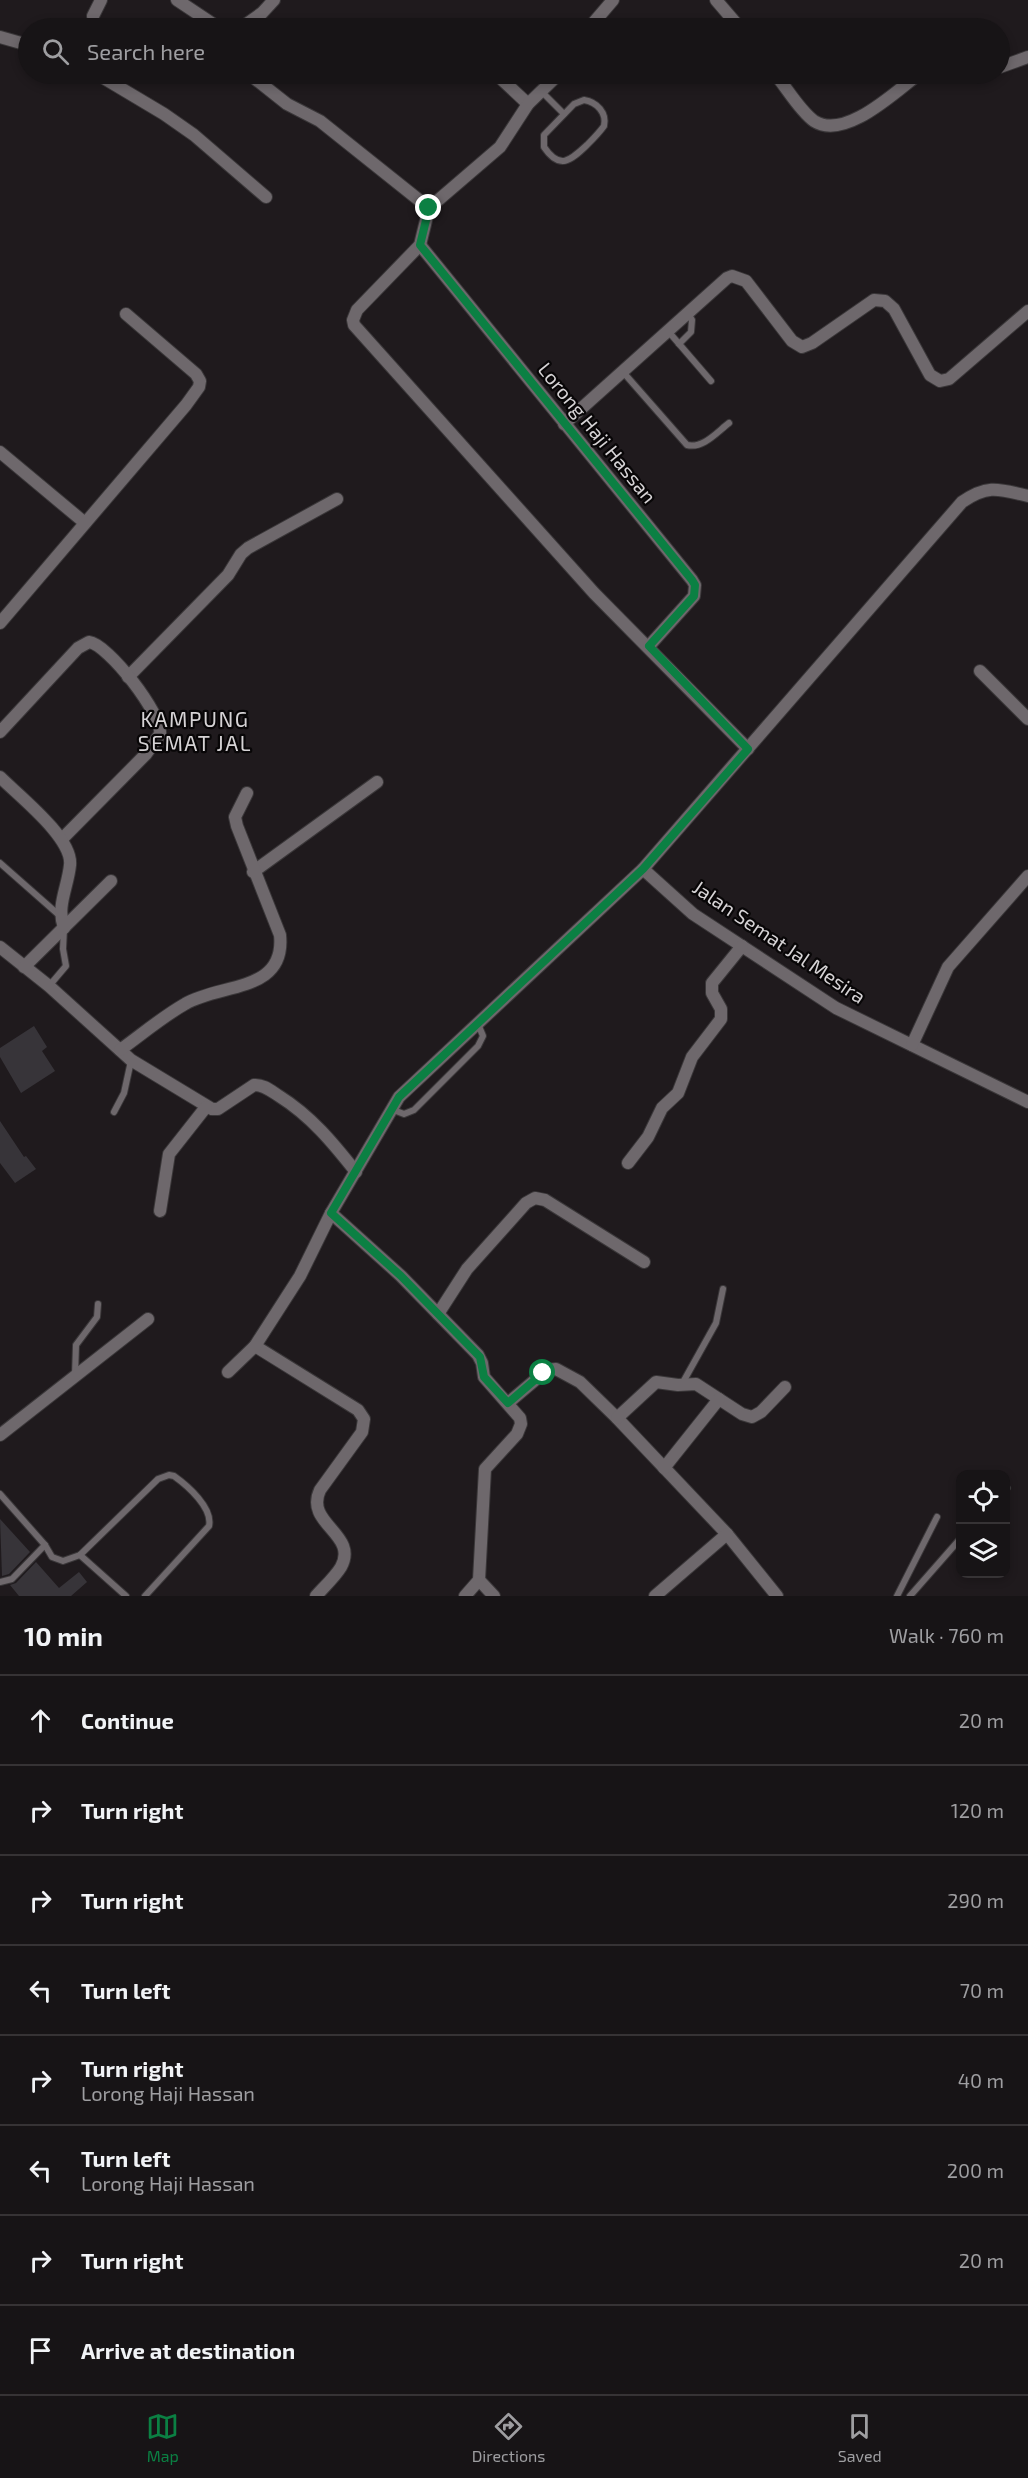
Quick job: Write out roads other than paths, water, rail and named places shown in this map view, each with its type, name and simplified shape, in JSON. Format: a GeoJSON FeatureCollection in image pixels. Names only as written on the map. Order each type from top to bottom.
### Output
{"type":"FeatureCollection","features":[{"type":"Feature","properties":{"kind":"street"},"geometry":{"type":"LineString","coordinates":[[93,16],[101,0]]}},
{"type":"Feature","properties":{"kind":"street"},"geometry":{"type":"LineString","coordinates":[[177,0],[204,18]]}},
{"type":"Feature","properties":{"kind":"street"},"geometry":{"type":"LineString","coordinates":[[254,18],[274,0]]}},
{"type":"Feature","properties":{"kind":"street"},"geometry":{"type":"LineString","coordinates":[[598,18],[613,0]]}},
{"type":"Feature","properties":{"kind":"street"},"geometry":{"type":"LineString","coordinates":[[716,0],[731,18]]}},
{"type":"Feature","properties":{"kind":"street"},"geometry":{"type":"LineString","coordinates":[[0,37],[18,42]]}},
{"type":"Feature","properties":{"kind":"street"},"geometry":{"type":"LineString","coordinates":[[1010,63],[1028,57]]}},
{"type":"Feature","properties":{"kind":"street"},"geometry":{"type":"LineString","coordinates":[[113,84],[194,135],[266,197]]}},
{"type":"Feature","properties":{"kind":"street"},"geometry":{"type":"LineString","coordinates":[[261,84],[286,104],[320,121],[429,208]]}},
{"type":"Feature","properties":{"kind":"street"},"geometry":{"type":"LineString","coordinates":[[507,84],[528,104]]}},
{"type":"Feature","properties":{"kind":"street"},"geometry":{"type":"LineString","coordinates":[[548,84],[528,104],[500,147],[429,208],[420,245],[357,310],[353,320],[354,326],[594,593],[649,646],[748,749]]}},
{"type":"Feature","properties":{"kind":"street"},"geometry":{"type":"LineString","coordinates":[[783,84],[810,117],[823,125],[853,122],[906,84]]}},
{"type":"Feature","properties":{"kind":"street","name":"Lorong Haji Hassan"},"geometry":{"type":"LineString","coordinates":[[420,245],[695,585],[694,596],[691,600],[649,646]]}},
{"type":"Feature","properties":{"kind":"street"},"geometry":{"type":"LineString","coordinates":[[564,424],[727,278],[738,276],[746,281],[792,341],[806,346],[874,300],[885,301],[894,309],[930,375],[943,381],[949,379],[1028,311]]}},
{"type":"Feature","properties":{"kind":"street"},"geometry":{"type":"LineString","coordinates":[[0,623],[199,387],[200,381],[196,374],[126,314]]}},
{"type":"Feature","properties":{"kind":"street"},"geometry":{"type":"LineString","coordinates":[[0,452],[85,523]]}},
{"type":"Feature","properties":{"kind":"street"},"geometry":{"type":"LineString","coordinates":[[228,1372],[255,1346],[300,1276],[331,1213],[399,1097],[643,869],[962,502],[978,491],[998,489],[1028,496]]}},
{"type":"Feature","properties":{"kind":"street"},"geometry":{"type":"LineString","coordinates":[[128,677],[222,581],[248,548],[337,500]]}},
{"type":"Feature","properties":{"kind":"street"},"geometry":{"type":"LineString","coordinates":[[1,728],[83,644],[95,643],[128,677],[159,721],[160,734],[146,754],[62,839]]}},
{"type":"Feature","properties":{"kind":"street"},"geometry":{"type":"LineString","coordinates":[[980,671],[1028,719]]}},
{"type":"Feature","properties":{"kind":"street"},"geometry":{"type":"LineString","coordinates":[[0,777],[62,839],[69,852],[70,864],[59,915],[64,928]]}},
{"type":"Feature","properties":{"kind":"street"},"geometry":{"type":"LineString","coordinates":[[254,872],[377,782]]}},
{"type":"Feature","properties":{"kind":"street"},"geometry":{"type":"LineString","coordinates":[[120,1050],[186,1003],[266,976],[275,963],[280,952],[280,935],[254,872],[235,817],[247,793]]}},
{"type":"Feature","properties":{"kind":"street","name":"Jalan Semat Jal Mesira"},"geometry":{"type":"LineString","coordinates":[[643,869],[693,914],[837,1008],[1028,1102]]}},
{"type":"Feature","properties":{"kind":"street"},"geometry":{"type":"LineString","coordinates":[[912,1045],[948,967],[1028,876]]}},
{"type":"Feature","properties":{"kind":"street"},"geometry":{"type":"LineString","coordinates":[[24,967],[111,881]]}},
{"type":"Feature","properties":{"kind":"street"},"geometry":{"type":"LineString","coordinates":[[628,1164],[650,1135],[662,1108],[678,1093],[692,1057],[721,1019],[721,1009],[712,993],[712,983],[742,946]]}},
{"type":"Feature","properties":{"kind":"street"},"geometry":{"type":"LineString","coordinates":[[0,947],[49,986],[131,1060],[207,1107],[218,1109],[254,1085],[265,1088],[302,1111],[332,1142],[356,1172]]}},
{"type":"Feature","properties":{"kind":"street"},"geometry":{"type":"LineString","coordinates":[[160,1211],[169,1154],[207,1107]]}},
{"type":"Feature","properties":{"kind":"street"},"geometry":{"type":"LineString","coordinates":[[438,1314],[467,1269],[526,1203],[535,1198],[545,1200],[644,1262]]}},
{"type":"Feature","properties":{"kind":"street"},"geometry":{"type":"LineString","coordinates":[[331,1213],[401,1276],[480,1357],[484,1377],[517,1414],[521,1424],[517,1434],[485,1469],[479,1580],[465,1596]]}},
{"type":"Feature","properties":{"kind":"street"},"geometry":{"type":"LineString","coordinates":[[0,1435],[148,1319]]}},
{"type":"Feature","properties":{"kind":"street"},"geometry":{"type":"LineString","coordinates":[[255,1346],[358,1410],[364,1419],[362,1432],[316,1499],[316,1509],[341,1540],[344,1553],[339,1569],[316,1596]]}},
{"type":"Feature","properties":{"kind":"street"},"geometry":{"type":"LineString","coordinates":[[508,1403],[543,1373],[556,1369],[580,1382],[727,1534],[777,1596]]}},
{"type":"Feature","properties":{"kind":"street"},"geometry":{"type":"LineString","coordinates":[[617,1418],[653,1383],[660,1381],[682,1385],[696,1384],[742,1414],[752,1417],[761,1412],[785,1387]]}},
{"type":"Feature","properties":{"kind":"street"},"geometry":{"type":"LineString","coordinates":[[664,1468],[719,1399]]}},
{"type":"Feature","properties":{"kind":"street"},"geometry":{"type":"LineString","coordinates":[[656,1596],[727,1534]]}},
{"type":"Feature","properties":{"kind":"street"},"geometry":{"type":"LineString","coordinates":[[479,1580],[495,1596]]}},
{"type":"Feature","properties":{"kind":"lane"},"geometry":{"type":"LineString","coordinates":[[541,91],[564,114]]}},
{"type":"Feature","properties":{"kind":"lane"},"geometry":{"type":"LineString","coordinates":[[584,100],[595,104],[604,115],[605,120],[604,126],[594,138],[574,157],[563,162],[547,152],[543,141],[547,130],[564,114],[574,104],[584,100]]}},
{"type":"Feature","properties":{"kind":"lane"},"geometry":{"type":"LineString","coordinates":[[679,344],[691,332],[692,320],[687,314]]}},
{"type":"Feature","properties":{"kind":"lane"},"geometry":{"type":"LineString","coordinates":[[668,331],[711,381]]}},
{"type":"Feature","properties":{"kind":"lane"},"geometry":{"type":"LineString","coordinates":[[623,372],[687,445],[692,447],[703,443],[729,423]]}},
{"type":"Feature","properties":{"kind":"lane"},"geometry":{"type":"LineString","coordinates":[[0,863],[59,915]]}},
{"type":"Feature","properties":{"kind":"lane"},"geometry":{"type":"LineString","coordinates":[[49,986],[66,966],[63,949],[64,928]]}},
{"type":"Feature","properties":{"kind":"lane"},"geometry":{"type":"LineString","coordinates":[[391,1109],[404,1114],[414,1110],[478,1046],[483,1036],[477,1023]]}},
{"type":"Feature","properties":{"kind":"lane"},"geometry":{"type":"LineString","coordinates":[[114,1112],[124,1094],[131,1060]]}},
{"type":"Feature","properties":{"kind":"lane"},"geometry":{"type":"LineString","coordinates":[[682,1385],[716,1323],[723,1289]]}},
{"type":"Feature","properties":{"kind":"lane"},"geometry":{"type":"LineString","coordinates":[[75,1375],[76,1345],[97,1317],[98,1304]]}},
{"type":"Feature","properties":{"kind":"lane"},"geometry":{"type":"LineString","coordinates":[[0,1494],[57,1560],[69,1560],[80,1555],[158,1479],[169,1475],[174,1476],[207,1509],[211,1520],[209,1526],[146,1596]]}},
{"type":"Feature","properties":{"kind":"lane"},"geometry":{"type":"LineString","coordinates":[[897,1596],[937,1517]]}},
{"type":"Feature","properties":{"kind":"lane"},"geometry":{"type":"LineString","coordinates":[[910,1596],[956,1544]]}},
{"type":"Feature","properties":{"kind":"lane"},"geometry":{"type":"LineString","coordinates":[[0,1582],[12,1579],[45,1545]]}},
{"type":"Feature","properties":{"kind":"lane"},"geometry":{"type":"LineString","coordinates":[[80,1555],[126,1596]]}},
{"type":"Feature","properties":{"kind":"district","name":"KAMPUNG SEMAT JAL"},"geometry":{"type":"Point","coordinates":[195,732]}}]}
